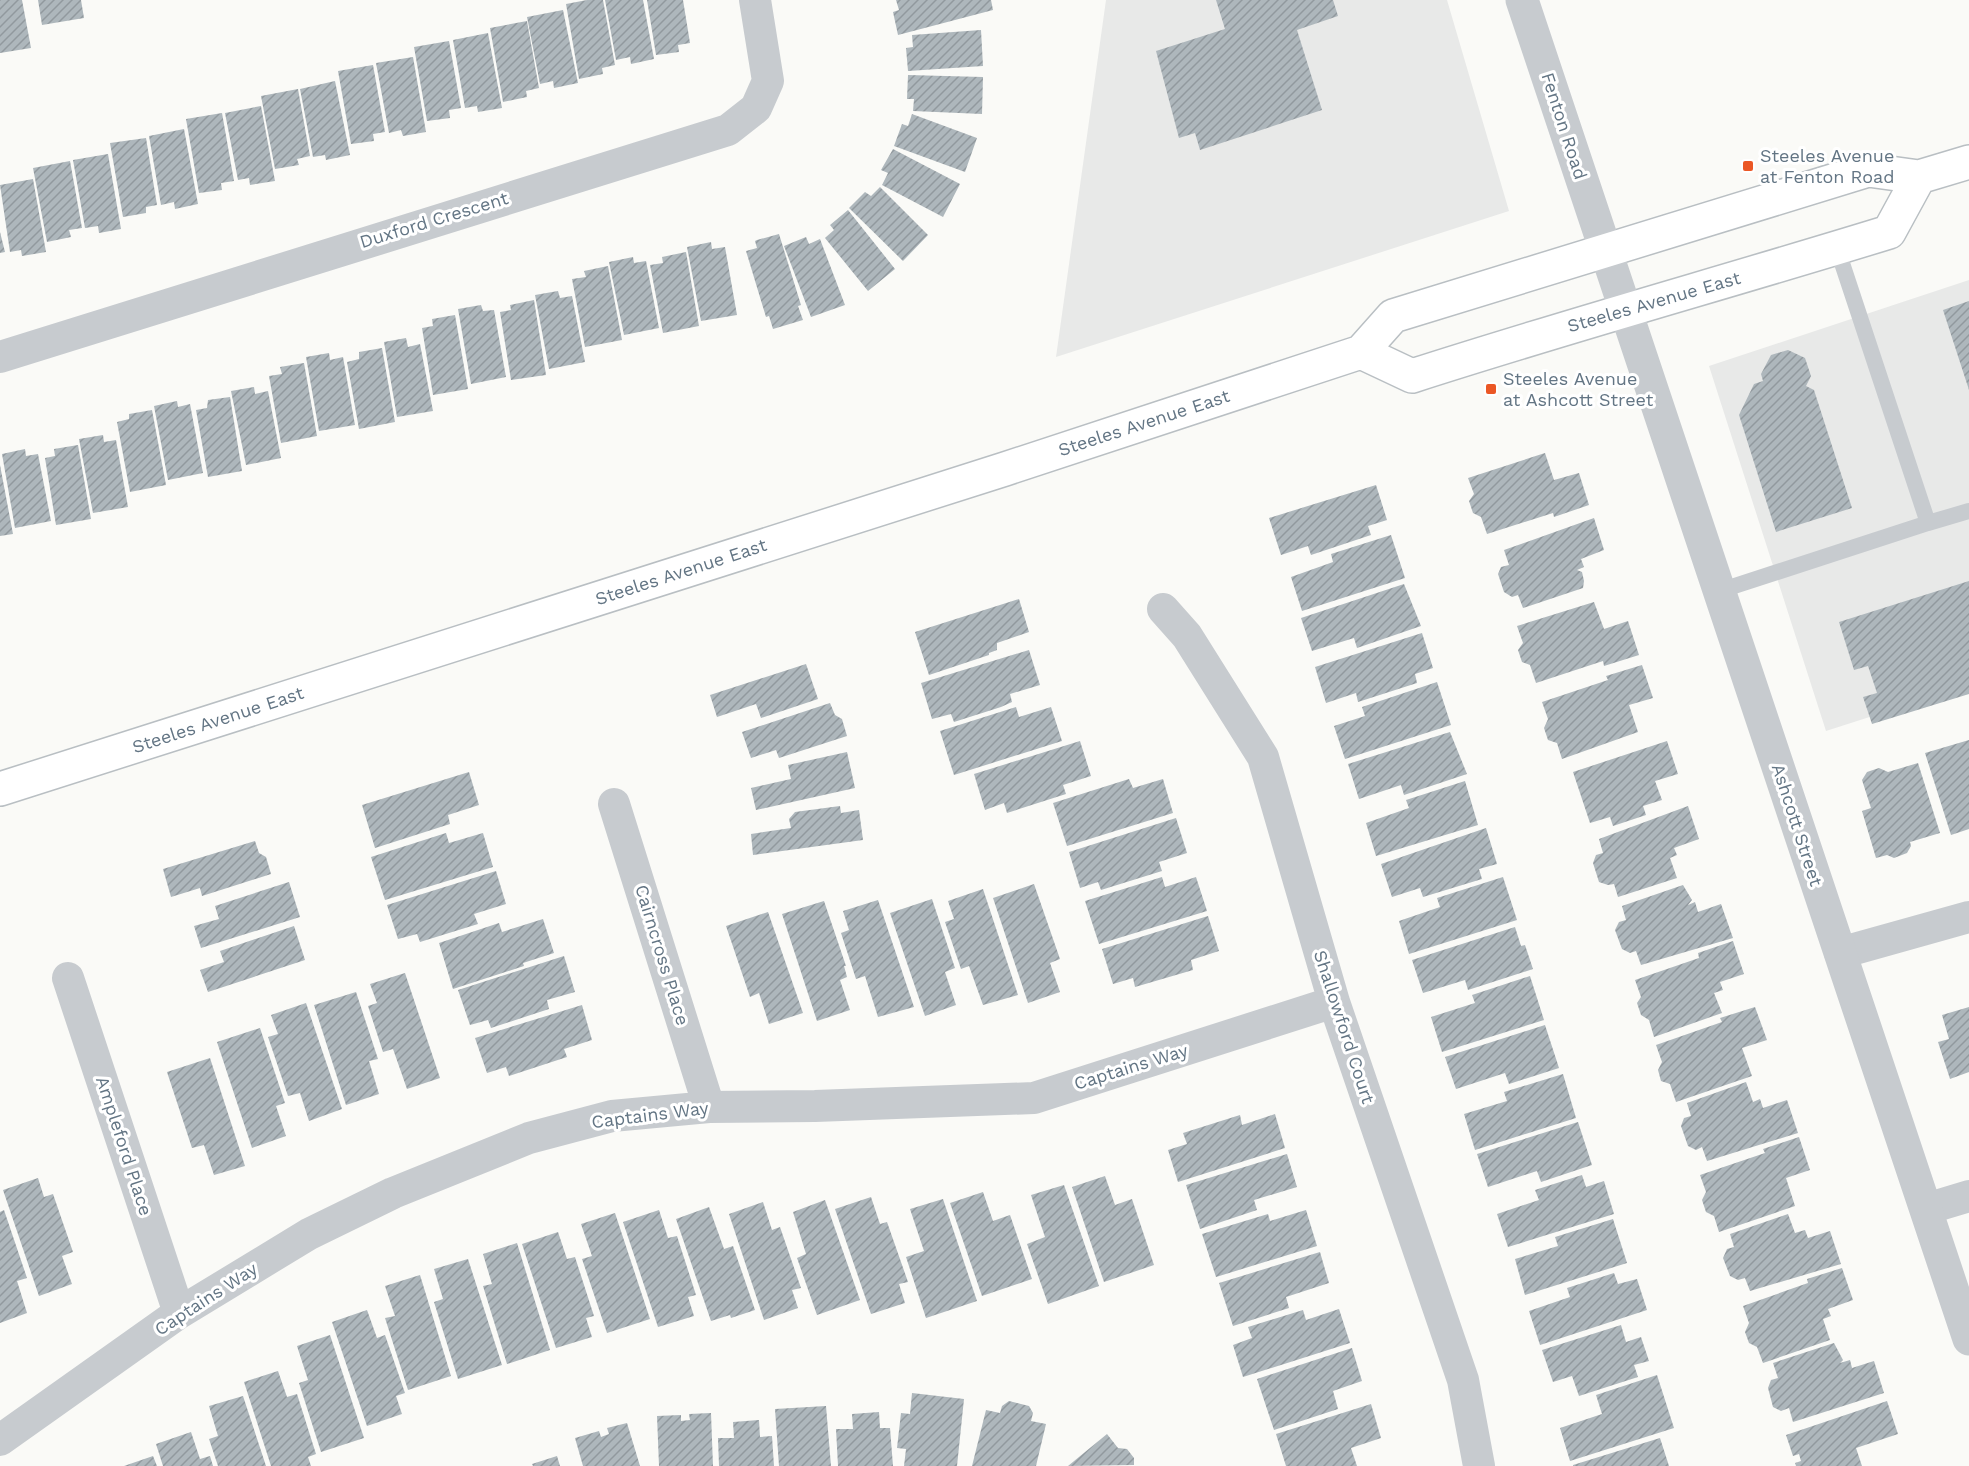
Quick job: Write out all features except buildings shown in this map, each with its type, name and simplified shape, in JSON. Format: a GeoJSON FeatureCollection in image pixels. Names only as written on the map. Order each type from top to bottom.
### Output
{"type":"FeatureCollection","features":[{"type":"Feature","properties":{"kind":"main road"},"geometry":{"type":"LineString","coordinates":[[1361,352],[1393,316],[1868,170],[1919,177],[1969,162]]}},
{"type":"Feature","properties":{"kind":"main road","name":"Steeles Avenue East"},"geometry":{"type":"LineString","coordinates":[[0,789],[1005,469],[1361,352],[1412,376],[1574,324],[1626,311],[1889,232],[1919,177]]}},
{"type":"Feature","properties":{"kind":"street","name":"Duxford Crescent"},"geometry":{"type":"LineString","coordinates":[[0,357],[728,130],[756,108],[768,81],[755,0]]}},
{"type":"Feature","properties":{"kind":"street","name":"Fenton Road"},"geometry":{"type":"LineString","coordinates":[[1522,0],[1626,311]]}},
{"type":"Feature","properties":{"kind":"street","name":"Ashcott Street"},"geometry":{"type":"LineString","coordinates":[[1626,311],[1969,1339]]}},
{"type":"Feature","properties":{"kind":"street","name":"Shallowford Court"},"geometry":{"type":"LineString","coordinates":[[1163,609],[1188,636],[1263,757],[1334,1002],[1463,1380],[1479,1466]]}},
{"type":"Feature","properties":{"kind":"street","name":"Cairncross Place"},"geometry":{"type":"LineString","coordinates":[[614,804],[709,1107]]}},
{"type":"Feature","properties":{"kind":"street"},"geometry":{"type":"LineString","coordinates":[[1840,953],[1969,917]]}},
{"type":"Feature","properties":{"kind":"street","name":"Ampleford Place"},"geometry":{"type":"LineString","coordinates":[[68,978],[179,1313]]}},
{"type":"Feature","properties":{"kind":"street","name":"Captains Way"},"geometry":{"type":"LineString","coordinates":[[0,1440],[179,1313],[309,1234],[393,1193],[529,1138],[612,1116],[709,1107],[815,1106],[1034,1098],[1334,1002]]}},
{"type":"Feature","properties":{"kind":"street"},"geometry":{"type":"LineString","coordinates":[[1926,1209],[1969,1196]]}},
{"type":"Feature","properties":{"kind":"lane"},"geometry":{"type":"LineString","coordinates":[[1838,248],[1928,524]]}},
{"type":"Feature","properties":{"kind":"lane"},"geometry":{"type":"LineString","coordinates":[[1719,591],[1969,511]]}},
{"type":"Feature","properties":{"kind":"shaded area"},"geometry":{"type":"Polygon","coordinates":[[[1106,0],[1447,0],[1509,211],[1056,357],[1106,0]]]}},
{"type":"Feature","properties":{"kind":"shaded area"},"geometry":{"type":"Polygon","coordinates":[[[1969,280],[1969,685],[1826,731],[1709,366],[1969,280]]]}},
{"type":"Feature","properties":{"kind":"place","name":"Steeles Avenue at Fenton Road"},"geometry":{"type":"Point","coordinates":[1748,166]}},
{"type":"Feature","properties":{"kind":"place","name":"Steeles Avenue at Ashcott Street"},"geometry":{"type":"Point","coordinates":[1491,389]}}]}
